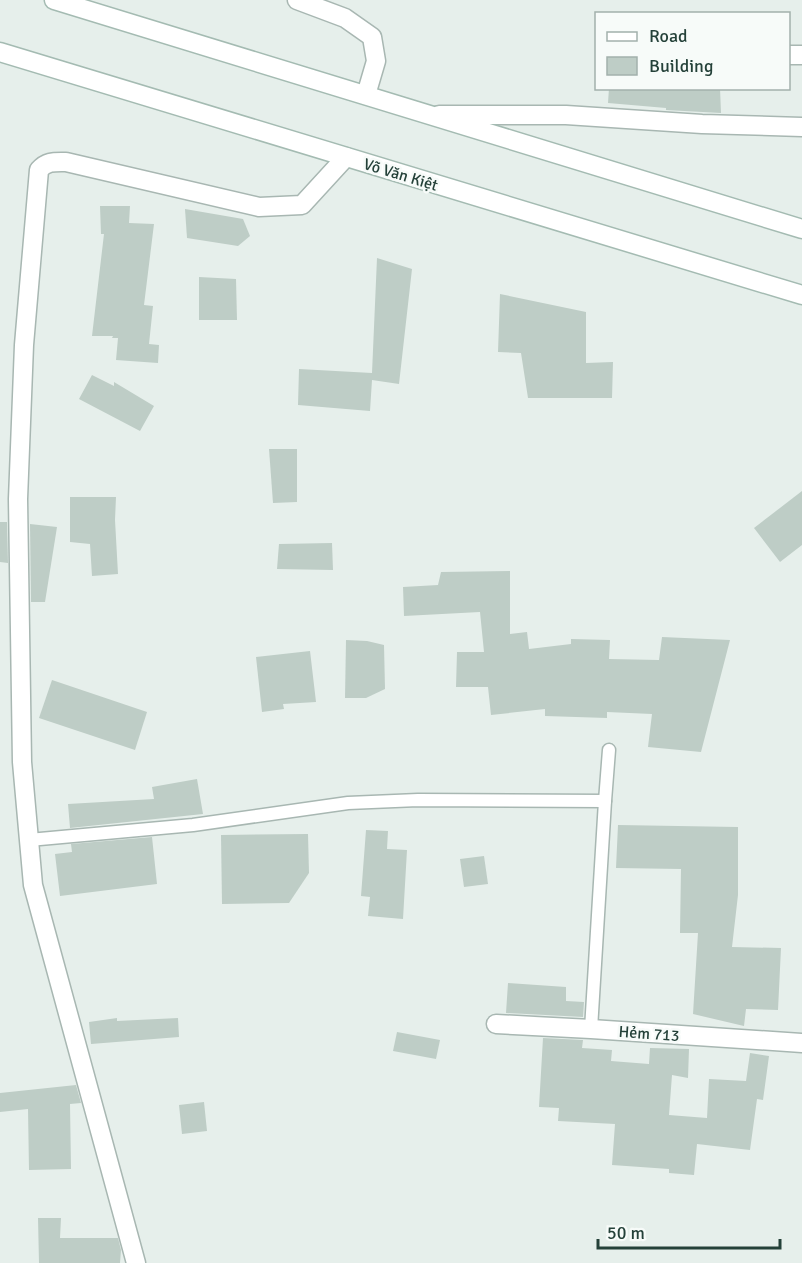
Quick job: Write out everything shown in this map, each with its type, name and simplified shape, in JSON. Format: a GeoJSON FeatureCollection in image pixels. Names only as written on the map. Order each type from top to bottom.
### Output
{"type":"FeatureCollection","features":[{"type":"Feature","properties":{"kind":"street"},"geometry":{"type":"LineString","coordinates":[[54,0],[802,229]]}},
{"type":"Feature","properties":{"kind":"street"},"geometry":{"type":"LineString","coordinates":[[297,0],[345,18],[372,37],[376,61],[366,95]]}},
{"type":"Feature","properties":{"kind":"street","name":"Võ Văn Kiệt"},"geometry":{"type":"LineString","coordinates":[[2,53],[802,295]]}},
{"type":"Feature","properties":{"kind":"street"},"geometry":{"type":"LineString","coordinates":[[431,115],[566,115],[702,124],[802,127]]}},
{"type":"Feature","properties":{"kind":"street"},"geometry":{"type":"LineString","coordinates":[[136,1263],[33,885],[22,762],[18,499],[24,345],[39,170],[51,162],[66,162],[259,207],[302,205],[346,157]]}},
{"type":"Feature","properties":{"kind":"street","name":"Hẻm 713"},"geometry":{"type":"LineString","coordinates":[[496,1024],[802,1043]]}},
{"type":"Feature","properties":{"kind":"lane"},"geometry":{"type":"LineString","coordinates":[[591,1029],[609,750]]}},
{"type":"Feature","properties":{"kind":"lane"},"geometry":{"type":"LineString","coordinates":[[29,840],[193,825],[348,803],[418,800],[605,799]]}},
{"type":"Feature","properties":{"kind":"building"},"geometry":{"type":"Polygon","coordinates":[[[609,90],[720,90],[721,113],[666,110],[666,108],[608,103],[609,90]]]}},
{"type":"Feature","properties":{"kind":"building"},"geometry":{"type":"Polygon","coordinates":[[[100,206],[130,206],[129,223],[154,224],[144,305],[153,306],[149,344],[159,345],[158,363],[116,360],[118,338],[92,336],[104,234],[101,234],[100,206]]]}},
{"type":"Feature","properties":{"kind":"building"},"geometry":{"type":"Polygon","coordinates":[[[185,209],[243,219],[250,236],[238,246],[187,238],[185,209]]]}},
{"type":"Feature","properties":{"kind":"building"},"geometry":{"type":"Polygon","coordinates":[[[377,258],[412,269],[399,384],[372,380],[370,411],[298,405],[299,369],[372,373],[377,258]]]}},
{"type":"Feature","properties":{"kind":"building"},"geometry":{"type":"Polygon","coordinates":[[[199,277],[236,279],[237,320],[199,320],[199,277]]]}},
{"type":"Feature","properties":{"kind":"building"},"geometry":{"type":"Polygon","coordinates":[[[500,294],[586,312],[586,363],[613,362],[612,398],[528,398],[521,353],[498,352],[500,294]]]}},
{"type":"Feature","properties":{"kind":"building"},"geometry":{"type":"Polygon","coordinates":[[[92,375],[114,386],[114,382],[154,406],[140,431],[79,399],[92,375]]]}},
{"type":"Feature","properties":{"kind":"building"},"geometry":{"type":"Polygon","coordinates":[[[269,449],[297,449],[297,502],[273,503],[269,449]]]}},
{"type":"Feature","properties":{"kind":"building"},"geometry":{"type":"Polygon","coordinates":[[[802,491],[802,545],[780,562],[754,528],[802,491]]]}},
{"type":"Feature","properties":{"kind":"building"},"geometry":{"type":"Polygon","coordinates":[[[70,497],[116,497],[118,574],[92,576],[90,544],[70,542],[70,497]]]}},
{"type":"Feature","properties":{"kind":"building"},"geometry":{"type":"Polygon","coordinates":[[[0,522],[7,522],[8,563],[0,562],[0,522]]]}},
{"type":"Feature","properties":{"kind":"building"},"geometry":{"type":"Polygon","coordinates":[[[30,524],[57,527],[45,602],[31,602],[30,524]]]}},
{"type":"Feature","properties":{"kind":"building"},"geometry":{"type":"Polygon","coordinates":[[[332,543],[333,570],[277,569],[279,544],[332,543]]]}},
{"type":"Feature","properties":{"kind":"building"},"geometry":{"type":"Polygon","coordinates":[[[510,571],[510,634],[527,632],[529,649],[571,644],[571,639],[610,640],[609,659],[659,660],[662,637],[730,640],[701,752],[648,747],[652,714],[607,712],[607,718],[545,716],[545,709],[491,715],[488,687],[456,687],[457,652],[484,652],[480,612],[404,616],[403,587],[438,585],[441,572],[510,571]]]}},
{"type":"Feature","properties":{"kind":"building"},"geometry":{"type":"Polygon","coordinates":[[[346,640],[384,645],[385,689],[366,698],[345,698],[346,640]]]}},
{"type":"Feature","properties":{"kind":"building"},"geometry":{"type":"Polygon","coordinates":[[[310,651],[316,702],[283,704],[284,709],[262,712],[256,657],[310,651]]]}},
{"type":"Feature","properties":{"kind":"building"},"geometry":{"type":"Polygon","coordinates":[[[52,680],[147,712],[135,750],[39,718],[52,680]]]}},
{"type":"Feature","properties":{"kind":"building"},"geometry":{"type":"Polygon","coordinates":[[[197,779],[203,814],[70,828],[68,804],[154,799],[152,787],[197,779]]]}},
{"type":"Feature","properties":{"kind":"building"},"geometry":{"type":"Polygon","coordinates":[[[618,825],[738,827],[738,895],[732,947],[781,948],[778,1010],[746,1009],[744,1026],[693,1014],[698,933],[680,933],[681,869],[616,868],[618,825]]]}},
{"type":"Feature","properties":{"kind":"building"},"geometry":{"type":"Polygon","coordinates":[[[366,830],[388,831],[387,849],[407,850],[403,919],[368,916],[370,897],[361,896],[366,830]]]}},
{"type":"Feature","properties":{"kind":"building"},"geometry":{"type":"Polygon","coordinates":[[[308,834],[309,873],[289,903],[222,904],[221,835],[308,834]]]}},
{"type":"Feature","properties":{"kind":"building"},"geometry":{"type":"Polygon","coordinates":[[[152,837],[157,884],[60,896],[55,854],[72,852],[71,844],[152,837]]]}},
{"type":"Feature","properties":{"kind":"building"},"geometry":{"type":"Polygon","coordinates":[[[484,856],[488,884],[464,887],[460,859],[484,856]]]}},
{"type":"Feature","properties":{"kind":"building"},"geometry":{"type":"Polygon","coordinates":[[[508,983],[566,987],[566,1001],[584,1002],[583,1017],[506,1013],[508,983]]]}},
{"type":"Feature","properties":{"kind":"building"},"geometry":{"type":"Polygon","coordinates":[[[117,1018],[117,1021],[178,1018],[179,1037],[91,1044],[89,1022],[117,1018]]]}},
{"type":"Feature","properties":{"kind":"building"},"geometry":{"type":"Polygon","coordinates":[[[397,1032],[440,1040],[436,1059],[393,1051],[397,1032]]]}},
{"type":"Feature","properties":{"kind":"building"},"geometry":{"type":"Polygon","coordinates":[[[543,1038],[583,1040],[582,1048],[612,1050],[611,1061],[649,1064],[650,1048],[689,1049],[688,1078],[672,1075],[669,1115],[707,1118],[709,1079],[746,1081],[750,1053],[769,1056],[763,1100],[757,1099],[750,1150],[697,1144],[694,1175],[669,1173],[669,1169],[612,1165],[615,1124],[558,1121],[559,1108],[539,1107],[543,1038]]]}},
{"type":"Feature","properties":{"kind":"building"},"geometry":{"type":"Polygon","coordinates":[[[76,1085],[81,1103],[70,1104],[71,1169],[29,1170],[28,1109],[0,1112],[0,1093],[76,1085]]]}},
{"type":"Feature","properties":{"kind":"building"},"geometry":{"type":"Polygon","coordinates":[[[204,1102],[207,1131],[182,1134],[179,1105],[204,1102]]]}},
{"type":"Feature","properties":{"kind":"building"},"geometry":{"type":"Polygon","coordinates":[[[38,1218],[61,1218],[60,1238],[118,1238],[121,1250],[120,1263],[39,1263],[38,1218]]]}}]}
